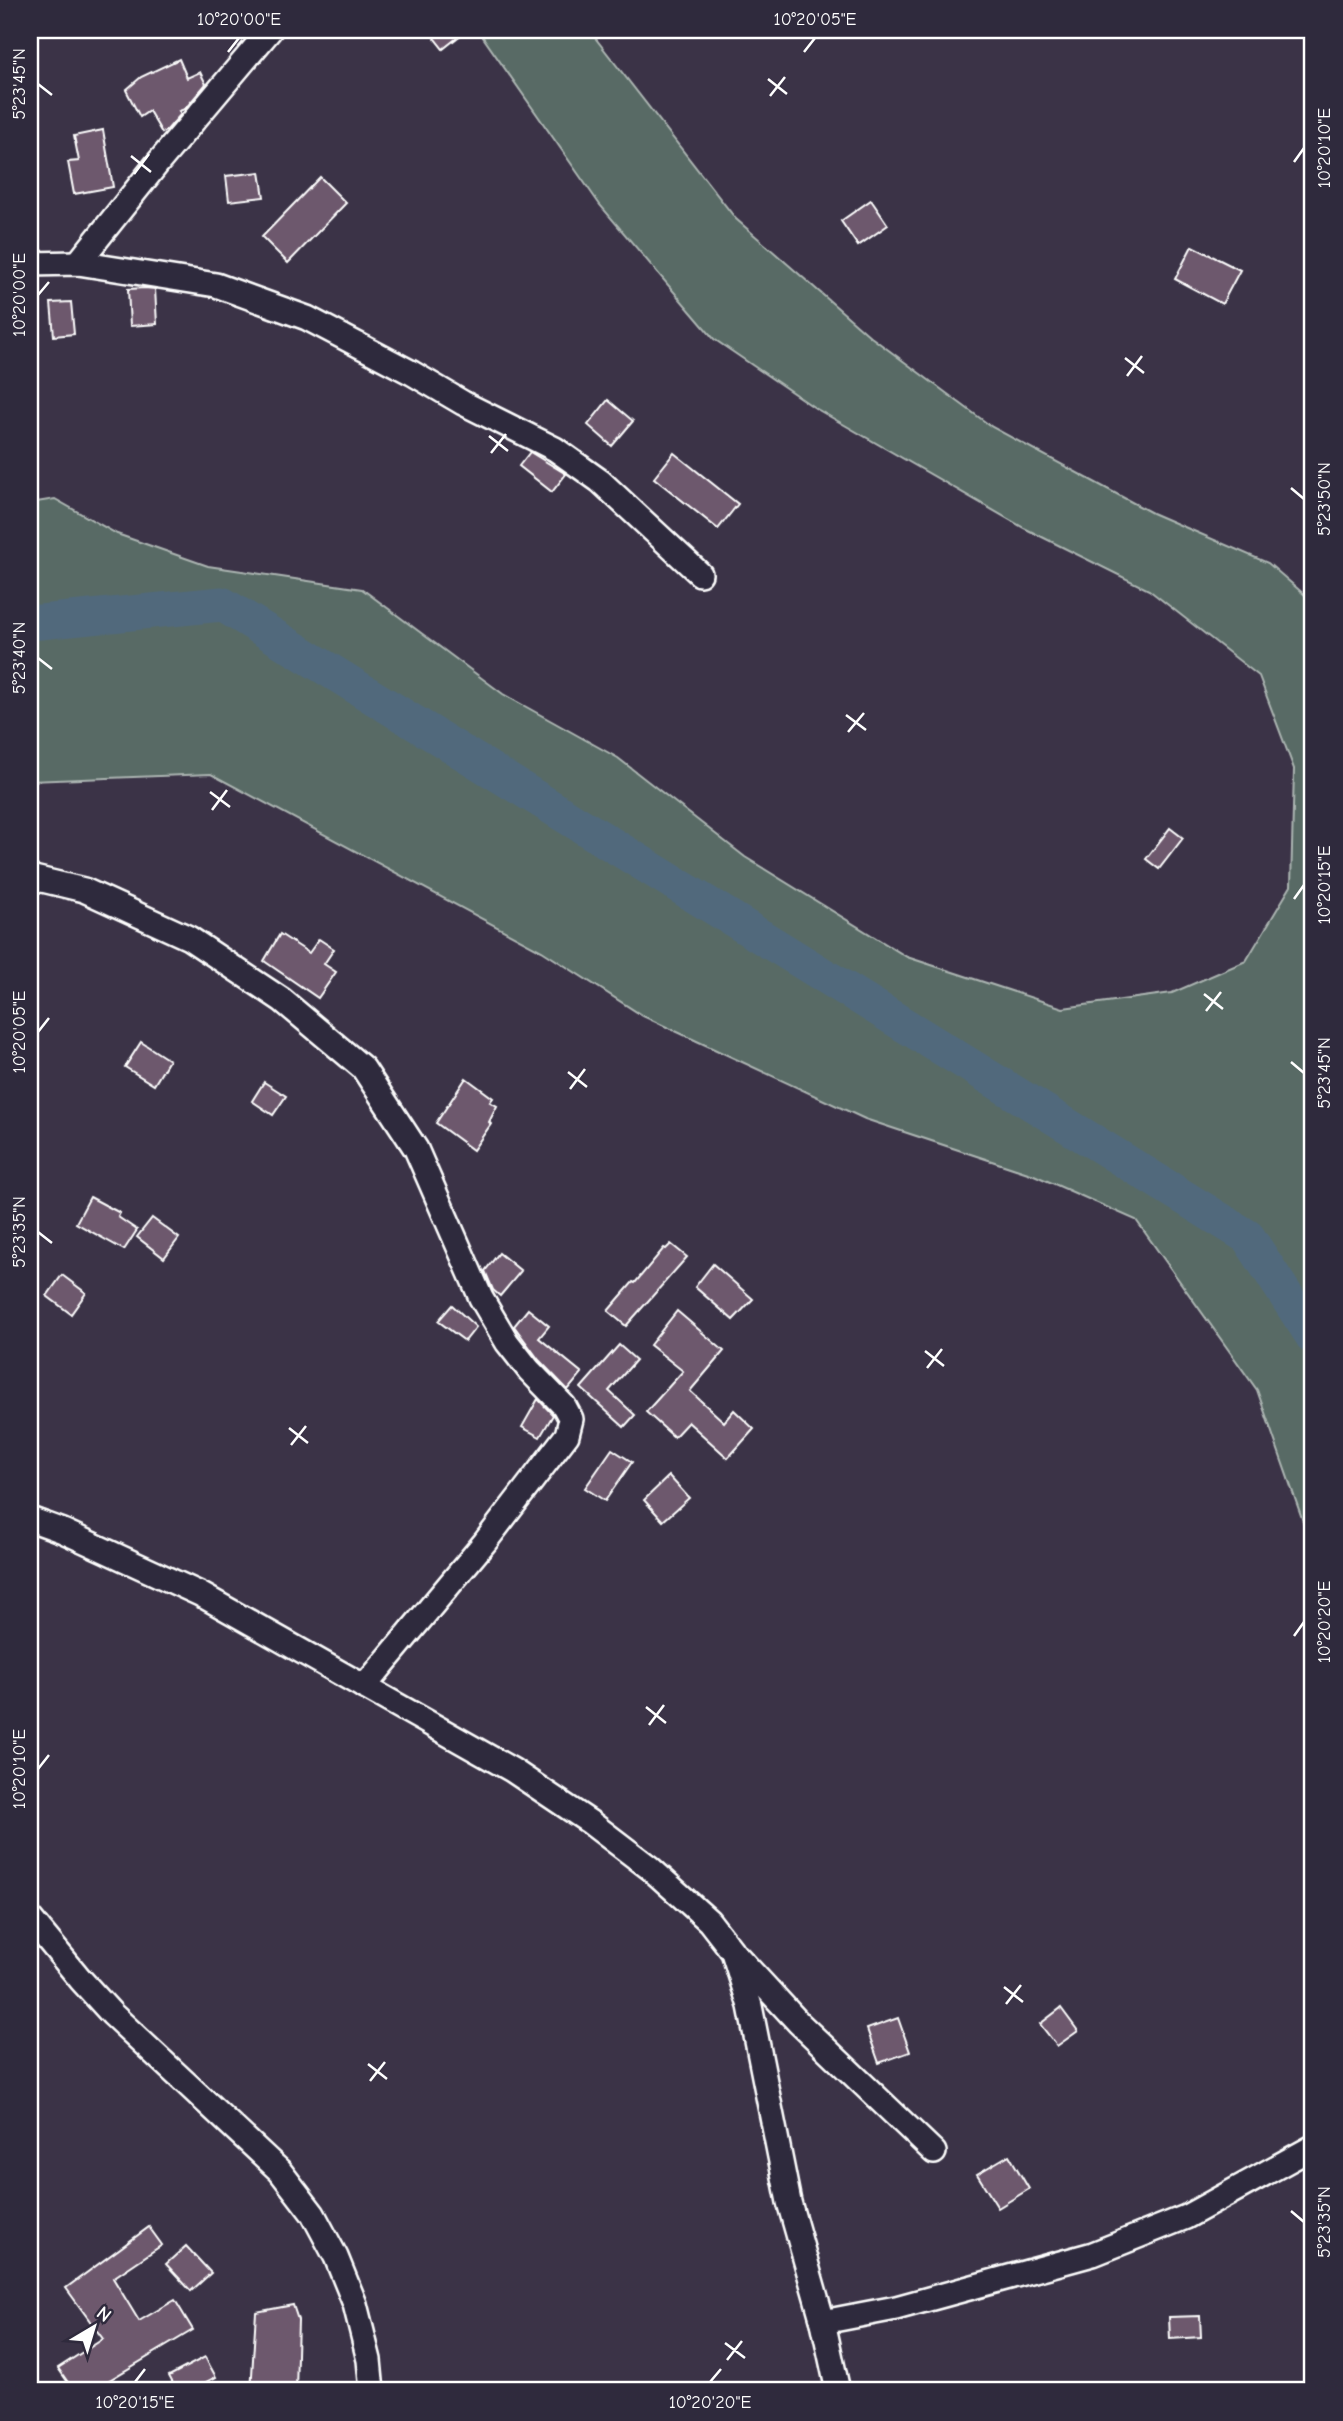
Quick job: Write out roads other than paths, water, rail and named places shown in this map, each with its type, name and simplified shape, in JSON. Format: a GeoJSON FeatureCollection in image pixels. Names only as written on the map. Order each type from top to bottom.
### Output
{"type":"FeatureCollection","features":[{"type":"Feature","properties":{"kind":"street"},"geometry":{"type":"LineString","coordinates":[[78,263],[270,30]]}},
{"type":"Feature","properties":{"kind":"street"},"geometry":{"type":"LineString","coordinates":[[30,264],[78,263],[216,285],[307,318],[555,449],[600,481],[700,574]]}},
{"type":"Feature","properties":{"kind":"street"},"geometry":{"type":"LineString","coordinates":[[30,877],[84,890],[189,938],[282,1000],[363,1068],[416,1149],[481,1298],[507,1342],[529,1370],[564,1406],[571,1419],[567,1435],[518,1499],[364,1687]]}},
{"type":"Feature","properties":{"kind":"street"},"geometry":{"type":"LineString","coordinates":[[30,1519],[63,1531],[200,1594],[512,1770],[591,1823],[650,1868],[709,1921],[733,1952],[799,2023],[933,2152]]}},
{"type":"Feature","properties":{"kind":"street"},"geometry":{"type":"LineString","coordinates":[[30,1918],[112,2014],[280,2171],[313,2214],[336,2257],[355,2304],[369,2360],[372,2391]]}},
{"type":"Feature","properties":{"kind":"street"},"geometry":{"type":"LineString","coordinates":[[733,1952],[750,2006],[789,2202],[823,2322],[838,2391]]}},
{"type":"Feature","properties":{"kind":"street"},"geometry":{"type":"LineString","coordinates":[[823,2322],[896,2308],[1093,2253],[1186,2217],[1313,2147]]}},
{"type":"Feature","properties":{"kind":"waterway"},"geometry":{"type":"LineString","coordinates":[[30,623],[222,604],[1248,1237],[1313,1337]]}}]}
